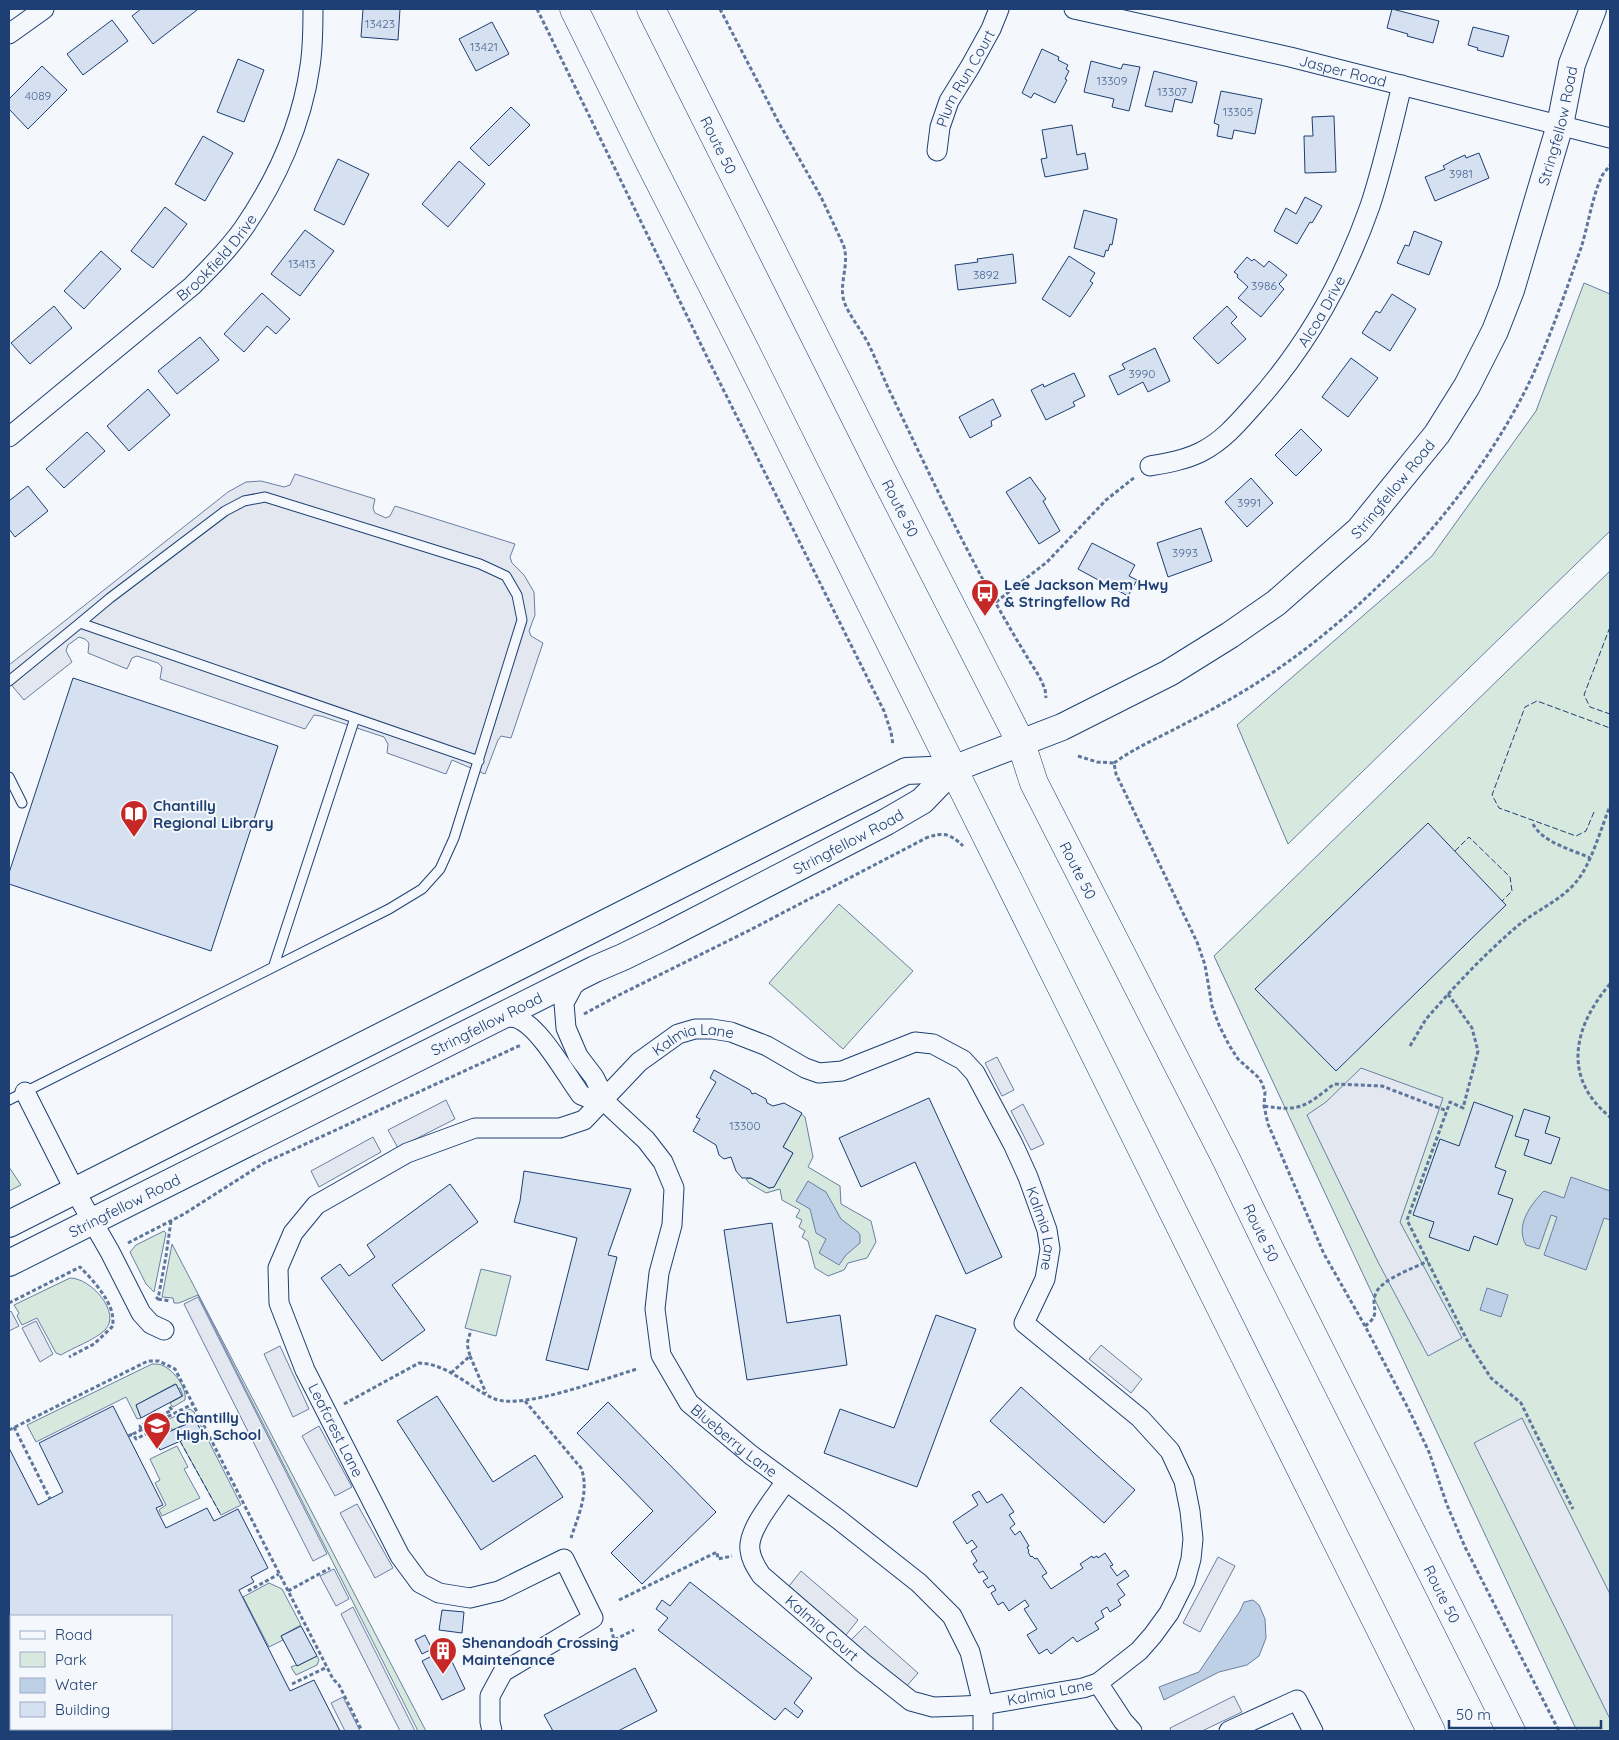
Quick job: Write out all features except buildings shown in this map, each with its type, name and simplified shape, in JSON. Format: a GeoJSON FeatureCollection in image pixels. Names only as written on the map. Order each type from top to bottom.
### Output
{"type":"FeatureCollection","features":[{"type":"Feature","properties":{"kind":"highway"},"geometry":{"type":"LineString","coordinates":[[574,9],[1431,1731]]}},
{"type":"Feature","properties":{"kind":"highway","name":"Route 50"},"geometry":{"type":"LineString","coordinates":[[651,9],[884,475],[1021,743],[1034,783],[1222,1150],[1271,1252],[1512,1731]]}},
{"type":"Feature","properties":{"kind":"main road","name":"Stringfellow Road"},"geometry":{"type":"LineString","coordinates":[[9,1224],[906,771],[953,768],[1062,726],[1169,673],[1223,640],[1276,603],[1359,530],[1437,434],[1467,386],[1495,331],[1511,290],[1560,125],[1572,64],[1593,9]]}},
{"type":"Feature","properties":{"kind":"main road","name":"Stringfellow Road"},"geometry":{"type":"LineString","coordinates":[[9,1263],[595,969],[648,945],[886,822],[922,801],[953,768]]}},
{"type":"Feature","properties":{"kind":"street"},"geometry":{"type":"LineString","coordinates":[[9,34],[44,9]]}},
{"type":"Feature","properties":{"kind":"street","name":"Brookfield Drive"},"geometry":{"type":"LineString","coordinates":[[9,437],[192,286],[219,259],[242,230],[262,200],[280,166],[294,131],[310,66],[314,9]]}},
{"type":"Feature","properties":{"kind":"street","name":"Plum Run Court"},"geometry":{"type":"LineString","coordinates":[[937,150],[940,127],[949,102],[975,60],[1000,9]]}},
{"type":"Feature","properties":{"kind":"street","name":"Jasper Road"},"geometry":{"type":"LineString","coordinates":[[1074,9],[1290,57],[1610,138]]}},
{"type":"Feature","properties":{"kind":"street","name":"Alcoa Drive"},"geometry":{"type":"LineString","coordinates":[[1150,466],[1175,462],[1201,452],[1224,438],[1273,384],[1304,343],[1330,299],[1352,252],[1370,205],[1402,85]]}},
{"type":"Feature","properties":{"kind":"street","name":"Blueberry Lane"},"geometry":{"type":"LineString","coordinates":[[595,969],[573,986],[566,997],[564,1003],[564,1023],[578,1056],[600,1088],[602,1099],[646,1140],[663,1162],[674,1188],[672,1225],[659,1273],[655,1309],[662,1355],[689,1402],[751,1455],[838,1519],[919,1583],[952,1616],[970,1652],[983,1704],[983,1731]]}},
{"type":"Feature","properties":{"kind":"street","name":"Blueberry Lane"},"geometry":{"type":"LineString","coordinates":[[489,1022],[500,1018],[515,1017],[530,1025],[540,1036],[581,1095],[602,1099]]}},
{"type":"Feature","properties":{"kind":"street","name":"Kalmia Lane"},"geometry":{"type":"LineString","coordinates":[[602,1099],[639,1062],[658,1047],[678,1034],[695,1029],[731,1032],[751,1039],[804,1068],[819,1073],[842,1071],[915,1042],[933,1044],[947,1050],[963,1060],[975,1073],[1013,1144],[1042,1211],[1047,1230],[1050,1249],[1045,1279],[1024,1323],[1140,1418],[1170,1450],[1184,1481],[1193,1539],[1191,1560],[1185,1581],[1169,1613],[1139,1651],[1098,1683],[1083,1688],[983,1704]]}},
{"type":"Feature","properties":{"kind":"street"},"geometry":{"type":"LineString","coordinates":[[17,1096],[75,1191],[142,1313],[151,1324],[164,1330]]}},
{"type":"Feature","properties":{"kind":"street","name":"Leafcrest Lane"},"geometry":{"type":"LineString","coordinates":[[492,1731],[490,1696],[503,1672],[593,1618],[564,1559],[499,1591],[470,1598],[439,1593],[420,1583],[400,1556],[305,1370],[279,1303],[278,1268],[293,1233],[316,1205],[406,1154],[475,1128],[560,1128],[584,1120],[602,1099]]}},
{"type":"Feature","properties":{"kind":"street","name":"Kalmia Court"},"geometry":{"type":"LineString","coordinates":[[786,1481],[752,1534],[749,1549],[753,1562],[761,1575],[863,1663],[911,1701],[934,1707],[983,1704]]}},
{"type":"Feature","properties":{"kind":"street"},"geometry":{"type":"LineString","coordinates":[[1098,1683],[1123,1721],[1132,1731]]}},
{"type":"Feature","properties":{"kind":"street"},"geometry":{"type":"LineString","coordinates":[[1230,1731],[1297,1700],[1312,1731]]}},
{"type":"Feature","properties":{"kind":"lane"},"geometry":{"type":"LineString","coordinates":[[9,681],[110,598],[225,511],[244,501],[265,497],[480,564],[506,576],[518,595],[522,620],[454,838],[440,870],[422,889],[389,909],[274,965],[17,1096]]}},
{"type":"Feature","properties":{"kind":"lane"},"geometry":{"type":"LineString","coordinates":[[80,623],[479,761]]}},
{"type":"Feature","properties":{"kind":"lane"},"geometry":{"type":"LineString","coordinates":[[274,965],[355,718]]}},
{"type":"Feature","properties":{"kind":"lane"},"geometry":{"type":"LineString","coordinates":[[9,777],[22,803]]}},
{"type":"Feature","properties":{"kind":"path"},"geometry":{"type":"LineString","coordinates":[[537,9],[701,346],[884,711],[893,745]]}},
{"type":"Feature","properties":{"kind":"path"},"geometry":{"type":"LineString","coordinates":[[720,9],[824,205],[845,251],[845,272],[842,287],[844,303],[868,343],[931,477],[996,602],[1046,689],[1046,698]]}},
{"type":"Feature","properties":{"kind":"path"},"geometry":{"type":"LineString","coordinates":[[996,602],[1047,562],[1106,500],[1150,466]]}},
{"type":"Feature","properties":{"kind":"path"},"geometry":{"type":"LineString","coordinates":[[1078,756],[1097,762],[1114,763],[1116,774],[1197,942],[1204,965],[1212,1006],[1219,1025],[1238,1059],[1262,1083],[1265,1092],[1264,1106],[1276,1144],[1324,1254],[1365,1326],[1428,1452],[1447,1505],[1481,1581],[1559,1731]]}},
{"type":"Feature","properties":{"kind":"path"},"geometry":{"type":"LineString","coordinates":[[1410,1046],[1426,1019],[1500,941],[1567,891],[1582,874],[1610,806]]}},
{"type":"Feature","properties":{"kind":"path"},"geometry":{"type":"LineString","coordinates":[[1533,824],[1537,831],[1546,838],[1590,858]]}},
{"type":"Feature","properties":{"kind":"path"},"geometry":{"type":"LineString","coordinates":[[581,1015],[926,838],[939,834]]}},
{"type":"Feature","properties":{"kind":"path"},"geometry":{"type":"LineString","coordinates":[[1610,984],[1587,1020],[1580,1038],[1577,1054],[1578,1069],[1584,1085],[1592,1099],[1610,1117]]}},
{"type":"Feature","properties":{"kind":"path"},"geometry":{"type":"LineString","coordinates":[[1448,994],[1472,1028],[1478,1051],[1464,1108],[1450,1102],[1407,1220],[1469,1344],[1492,1378],[1521,1403],[1573,1509]]}},
{"type":"Feature","properties":{"kind":"path"},"geometry":{"type":"LineString","coordinates":[[124,1245],[171,1221],[264,1164],[522,1045]]}},
{"type":"Feature","properties":{"kind":"path"},"geometry":{"type":"LineString","coordinates":[[1264,1106],[1280,1109],[1307,1106],[1334,1084],[1382,1086],[1447,1111]]}},
{"type":"Feature","properties":{"kind":"path"},"geometry":{"type":"LineString","coordinates":[[158,1299],[171,1221]]}},
{"type":"Feature","properties":{"kind":"path"},"geometry":{"type":"LineString","coordinates":[[1365,1326],[1376,1316],[1374,1299],[1381,1286],[1428,1262]]}},
{"type":"Feature","properties":{"kind":"path"},"geometry":{"type":"LineString","coordinates":[[9,1302],[80,1267],[93,1281],[106,1301],[112,1313],[113,1326],[94,1344],[69,1357]]}},
{"type":"Feature","properties":{"kind":"path"},"geometry":{"type":"LineString","coordinates":[[153,1294],[158,1299],[170,1302]]}},
{"type":"Feature","properties":{"kind":"path"},"geometry":{"type":"LineString","coordinates":[[470,1330],[468,1344],[470,1356],[486,1393]]}},
{"type":"Feature","properties":{"kind":"path"},"geometry":{"type":"LineString","coordinates":[[451,1373],[470,1356]]}},
{"type":"Feature","properties":{"kind":"path"},"geometry":{"type":"LineString","coordinates":[[9,1430],[148,1361],[159,1361],[175,1369],[333,1680],[339,1685],[362,1731]]}},
{"type":"Feature","properties":{"kind":"path"},"geometry":{"type":"LineString","coordinates":[[339,1406],[419,1363],[429,1363],[441,1367],[495,1398],[506,1401],[525,1401],[637,1369]]}},
{"type":"Feature","properties":{"kind":"path"},"geometry":{"type":"LineString","coordinates":[[525,1401],[581,1468],[584,1476],[584,1494],[570,1538]]}},
{"type":"Feature","properties":{"kind":"path"},"geometry":{"type":"LineString","coordinates":[[128,1436],[193,1404]]}},
{"type":"Feature","properties":{"kind":"path"},"geometry":{"type":"LineString","coordinates":[[142,1429],[140,1426],[172,1410],[169,1406]]}},
{"type":"Feature","properties":{"kind":"path"},"geometry":{"type":"LineString","coordinates":[[133,1434],[136,1439],[166,1424],[168,1430]]}},
{"type":"Feature","properties":{"kind":"path"},"geometry":{"type":"LineString","coordinates":[[14,1427],[50,1499]]}},
{"type":"Feature","properties":{"kind":"path"},"geometry":{"type":"LineString","coordinates":[[619,1600],[718,1552],[718,1559],[734,1556]]}},
{"type":"Feature","properties":{"kind":"path"},"geometry":{"type":"LineString","coordinates":[[288,1591],[330,1568]]}},
{"type":"Feature","properties":{"kind":"path"},"geometry":{"type":"LineString","coordinates":[[248,1591],[279,1574]]}},
{"type":"Feature","properties":{"kind":"path"},"geometry":{"type":"LineString","coordinates":[[611,1628],[614,1640],[634,1630]]}},
{"type":"Feature","properties":{"kind":"path"},"geometry":{"type":"LineString","coordinates":[[292,1684],[327,1667]]}},
{"type":"Feature","properties":{"kind":"green space"},"geometry":{"type":"Polygon","coordinates":[[[1584,283],[1610,294],[1610,531],[1288,844],[1237,725],[1432,556],[1536,411],[1584,283]]]}},
{"type":"Feature","properties":{"kind":"green space"},"geometry":{"type":"Polygon","coordinates":[[[1610,571],[1610,1731],[1577,1731],[1214,956],[1610,571]]]}},
{"type":"Feature","properties":{"kind":"green space"},"geometry":{"type":"Polygon","coordinates":[[[839,904],[913,971],[843,1049],[769,983],[839,904]]]}},
{"type":"Feature","properties":{"kind":"green space"},"geometry":{"type":"Polygon","coordinates":[[[801,1114],[805,1117],[813,1157],[808,1167],[840,1186],[841,1204],[871,1221],[876,1242],[867,1258],[848,1263],[844,1270],[828,1276],[815,1268],[808,1241],[802,1237],[805,1231],[799,1227],[802,1220],[796,1217],[800,1210],[782,1200],[780,1189],[766,1193],[749,1183],[746,1179],[751,1178],[769,1188],[774,1187],[793,1153],[783,1147],[801,1114]]]}},
{"type":"Feature","properties":{"kind":"green space"},"geometry":{"type":"Polygon","coordinates":[[[9,1167],[21,1185],[9,1191],[9,1167]]]}},
{"type":"Feature","properties":{"kind":"green space"},"geometry":{"type":"Polygon","coordinates":[[[164,1231],[166,1233],[154,1292],[146,1284],[130,1252],[136,1245],[164,1231]]]}},
{"type":"Feature","properties":{"kind":"green space"},"geometry":{"type":"Polygon","coordinates":[[[172,1244],[426,1731],[418,1731],[198,1295],[179,1303],[174,1303],[173,1298],[162,1297],[172,1244]]]}},
{"type":"Feature","properties":{"kind":"green space"},"geometry":{"type":"Polygon","coordinates":[[[481,1269],[511,1276],[496,1336],[465,1328],[481,1269]]]}},
{"type":"Feature","properties":{"kind":"green space"},"geometry":{"type":"Polygon","coordinates":[[[70,1278],[87,1284],[95,1290],[107,1306],[110,1315],[109,1323],[105,1330],[89,1341],[61,1355],[56,1353],[37,1318],[22,1325],[17,1316],[19,1313],[14,1305],[70,1278]]]}},
{"type":"Feature","properties":{"kind":"green space"},"geometry":{"type":"Polygon","coordinates":[[[152,1364],[163,1365],[176,1376],[184,1390],[185,1400],[173,1407],[170,1403],[183,1396],[180,1388],[178,1389],[175,1384],[136,1405],[141,1418],[137,1419],[126,1397],[36,1442],[27,1425],[152,1364]]]}},
{"type":"Feature","properties":{"kind":"green space"},"geometry":{"type":"Polygon","coordinates":[[[190,1409],[194,1412],[241,1505],[221,1515],[180,1441],[201,1432],[196,1420],[172,1430],[167,1420],[190,1409]]]}},
{"type":"Feature","properties":{"kind":"green space"},"geometry":{"type":"Polygon","coordinates":[[[177,1446],[188,1467],[184,1469],[200,1498],[162,1516],[159,1510],[166,1505],[155,1483],[160,1480],[150,1459],[177,1446]]]}},
{"type":"Feature","properties":{"kind":"green space"},"geometry":{"type":"Polygon","coordinates":[[[269,1583],[282,1589],[301,1625],[281,1636],[283,1640],[269,1647],[243,1597],[269,1583]]]}},
{"type":"Feature","properties":{"kind":"green space"},"geometry":{"type":"Polygon","coordinates":[[[317,1656],[319,1660],[317,1665],[296,1675],[291,1667],[317,1656]]]}},
{"type":"Feature","properties":{"kind":"shaded area"},"geometry":{"type":"Polygon","coordinates":[[[295,474],[375,499],[373,508],[375,513],[386,518],[390,516],[395,506],[515,544],[510,557],[512,563],[524,575],[534,592],[535,615],[529,631],[531,636],[543,643],[511,738],[501,736],[498,740],[485,774],[452,760],[446,774],[387,753],[388,744],[384,737],[321,716],[314,715],[305,729],[160,679],[162,667],[158,663],[137,656],[132,658],[127,669],[88,653],[89,643],[79,637],[68,645],[66,651],[72,662],[24,700],[9,682],[9,665],[228,492],[246,482],[261,481],[284,487],[290,485],[295,474]]]}},
{"type":"Feature","properties":{"kind":"shaded area"},"geometry":{"type":"Polygon","coordinates":[[[997,1057],[1014,1090],[1002,1096],[985,1063],[997,1057]]]}},
{"type":"Feature","properties":{"kind":"shaded area"},"geometry":{"type":"Polygon","coordinates":[[[1361,1068],[1443,1098],[1400,1222],[1462,1338],[1428,1356],[1378,1262],[1307,1115],[1326,1102],[1361,1068]]]}},
{"type":"Feature","properties":{"kind":"shaded area"},"geometry":{"type":"Polygon","coordinates":[[[446,1100],[455,1119],[398,1148],[388,1130],[446,1100]]]}},
{"type":"Feature","properties":{"kind":"shaded area"},"geometry":{"type":"Polygon","coordinates":[[[1023,1104],[1044,1144],[1031,1150],[1011,1111],[1023,1104]]]}},
{"type":"Feature","properties":{"kind":"shaded area"},"geometry":{"type":"Polygon","coordinates":[[[373,1137],[381,1152],[319,1187],[311,1171],[373,1137]]]}},
{"type":"Feature","properties":{"kind":"shaded area"},"geometry":{"type":"Polygon","coordinates":[[[198,1297],[327,1554],[313,1561],[184,1304],[198,1297]]]}},
{"type":"Feature","properties":{"kind":"shaded area"},"geometry":{"type":"Polygon","coordinates":[[[11,1311],[19,1326],[9,1331],[9,1313],[11,1311]]]}},
{"type":"Feature","properties":{"kind":"shaded area"},"geometry":{"type":"Polygon","coordinates":[[[36,1321],[53,1354],[40,1362],[22,1328],[36,1321]]]}},
{"type":"Feature","properties":{"kind":"shaded area"},"geometry":{"type":"Polygon","coordinates":[[[1101,1345],[1142,1379],[1131,1393],[1089,1359],[1101,1345]]]}},
{"type":"Feature","properties":{"kind":"shaded area"},"geometry":{"type":"Polygon","coordinates":[[[280,1346],[309,1409],[293,1417],[264,1354],[280,1346]]]}},
{"type":"Feature","properties":{"kind":"shaded area"},"geometry":{"type":"Polygon","coordinates":[[[1522,1418],[1610,1594],[1610,1719],[1474,1443],[1522,1418]]]}},
{"type":"Feature","properties":{"kind":"shaded area"},"geometry":{"type":"Polygon","coordinates":[[[319,1426],[352,1487],[335,1496],[302,1436],[319,1426]]]}},
{"type":"Feature","properties":{"kind":"shaded area"},"geometry":{"type":"Polygon","coordinates":[[[357,1504],[393,1568],[375,1578],[340,1513],[357,1504]]]}},
{"type":"Feature","properties":{"kind":"shaded area"},"geometry":{"type":"Polygon","coordinates":[[[1218,1557],[1235,1566],[1200,1632],[1183,1623],[1218,1557]]]}},
{"type":"Feature","properties":{"kind":"shaded area"},"geometry":{"type":"Polygon","coordinates":[[[334,1569],[349,1599],[336,1606],[320,1576],[334,1569]]]}},
{"type":"Feature","properties":{"kind":"shaded area"},"geometry":{"type":"Polygon","coordinates":[[[801,1571],[858,1620],[846,1635],[789,1586],[801,1571]]]}},
{"type":"Feature","properties":{"kind":"shaded area"},"geometry":{"type":"Polygon","coordinates":[[[353,1607],[415,1731],[400,1731],[341,1614],[353,1607]]]}},
{"type":"Feature","properties":{"kind":"shaded area"},"geometry":{"type":"Polygon","coordinates":[[[865,1626],[918,1673],[905,1688],[851,1640],[865,1626]]]}},
{"type":"Feature","properties":{"kind":"shaded area"},"geometry":{"type":"Polygon","coordinates":[[[1234,1696],[1242,1712],[1202,1731],[1171,1731],[1170,1728],[1234,1696]]]}},
{"type":"Feature","properties":{"kind":"shaded area"},"geometry":{"type":"Polygon","coordinates":[[[343,1697],[360,1731],[345,1731],[331,1703],[343,1697]]]}},
{"type":"Feature","properties":{"kind":"water"},"geometry":{"type":"Polygon","coordinates":[[[1571,1177],[1610,1191],[1610,1220],[1604,1218],[1586,1270],[1544,1255],[1557,1217],[1551,1215],[1539,1249],[1526,1245],[1523,1238],[1523,1223],[1529,1209],[1544,1191],[1564,1198],[1571,1177]]]}},
{"type":"Feature","properties":{"kind":"water"},"geometry":{"type":"Polygon","coordinates":[[[808,1181],[826,1192],[841,1219],[860,1235],[860,1243],[846,1255],[839,1265],[819,1253],[826,1239],[816,1233],[810,1209],[796,1201],[808,1181]]]}},
{"type":"Feature","properties":{"kind":"water"},"geometry":{"type":"Polygon","coordinates":[[[1487,1288],[1508,1295],[1501,1317],[1480,1310],[1487,1288]]]}},
{"type":"Feature","properties":{"kind":"water"},"geometry":{"type":"Polygon","coordinates":[[[1253,1600],[1259,1605],[1265,1619],[1266,1638],[1259,1656],[1247,1665],[1219,1672],[1164,1700],[1159,1687],[1199,1672],[1240,1611],[1244,1602],[1253,1600]]]}},
{"type":"Feature","properties":{"kind":"fence"},"geometry":{"type":"LineString","coordinates":[[1610,627],[1584,695],[1590,707],[1610,714]]}},
{"type":"Feature","properties":{"kind":"fence"},"geometry":{"type":"LineString","coordinates":[[1594,812],[1586,831],[1576,836],[1499,808],[1492,795],[1525,707],[1537,701],[1610,728]]}},
{"type":"Feature","properties":{"kind":"fence"},"geometry":{"type":"LineString","coordinates":[[1455,851],[1469,837],[1510,877],[1512,891],[1502,901]]}},
{"type":"Feature","properties":{"kind":"fence"},"geometry":{"type":"LineString","coordinates":[[180,1441],[221,1515]]}},
{"type":"Feature","properties":{"kind":"place","name":"Lee Jackson Mem Hwy & Stringfellow Rd"},"geometry":{"type":"Point","coordinates":[985,617]}},
{"type":"Feature","properties":{"kind":"place","name":"Chantilly Regional Library"},"geometry":{"type":"Point","coordinates":[134,838]}},
{"type":"Feature","properties":{"kind":"place","name":"Chantilly High School"},"geometry":{"type":"Point","coordinates":[157,1450]}},
{"type":"Feature","properties":{"kind":"place","name":"Shenandoah Crossing Maintenance"},"geometry":{"type":"Point","coordinates":[443,1675]}}]}
